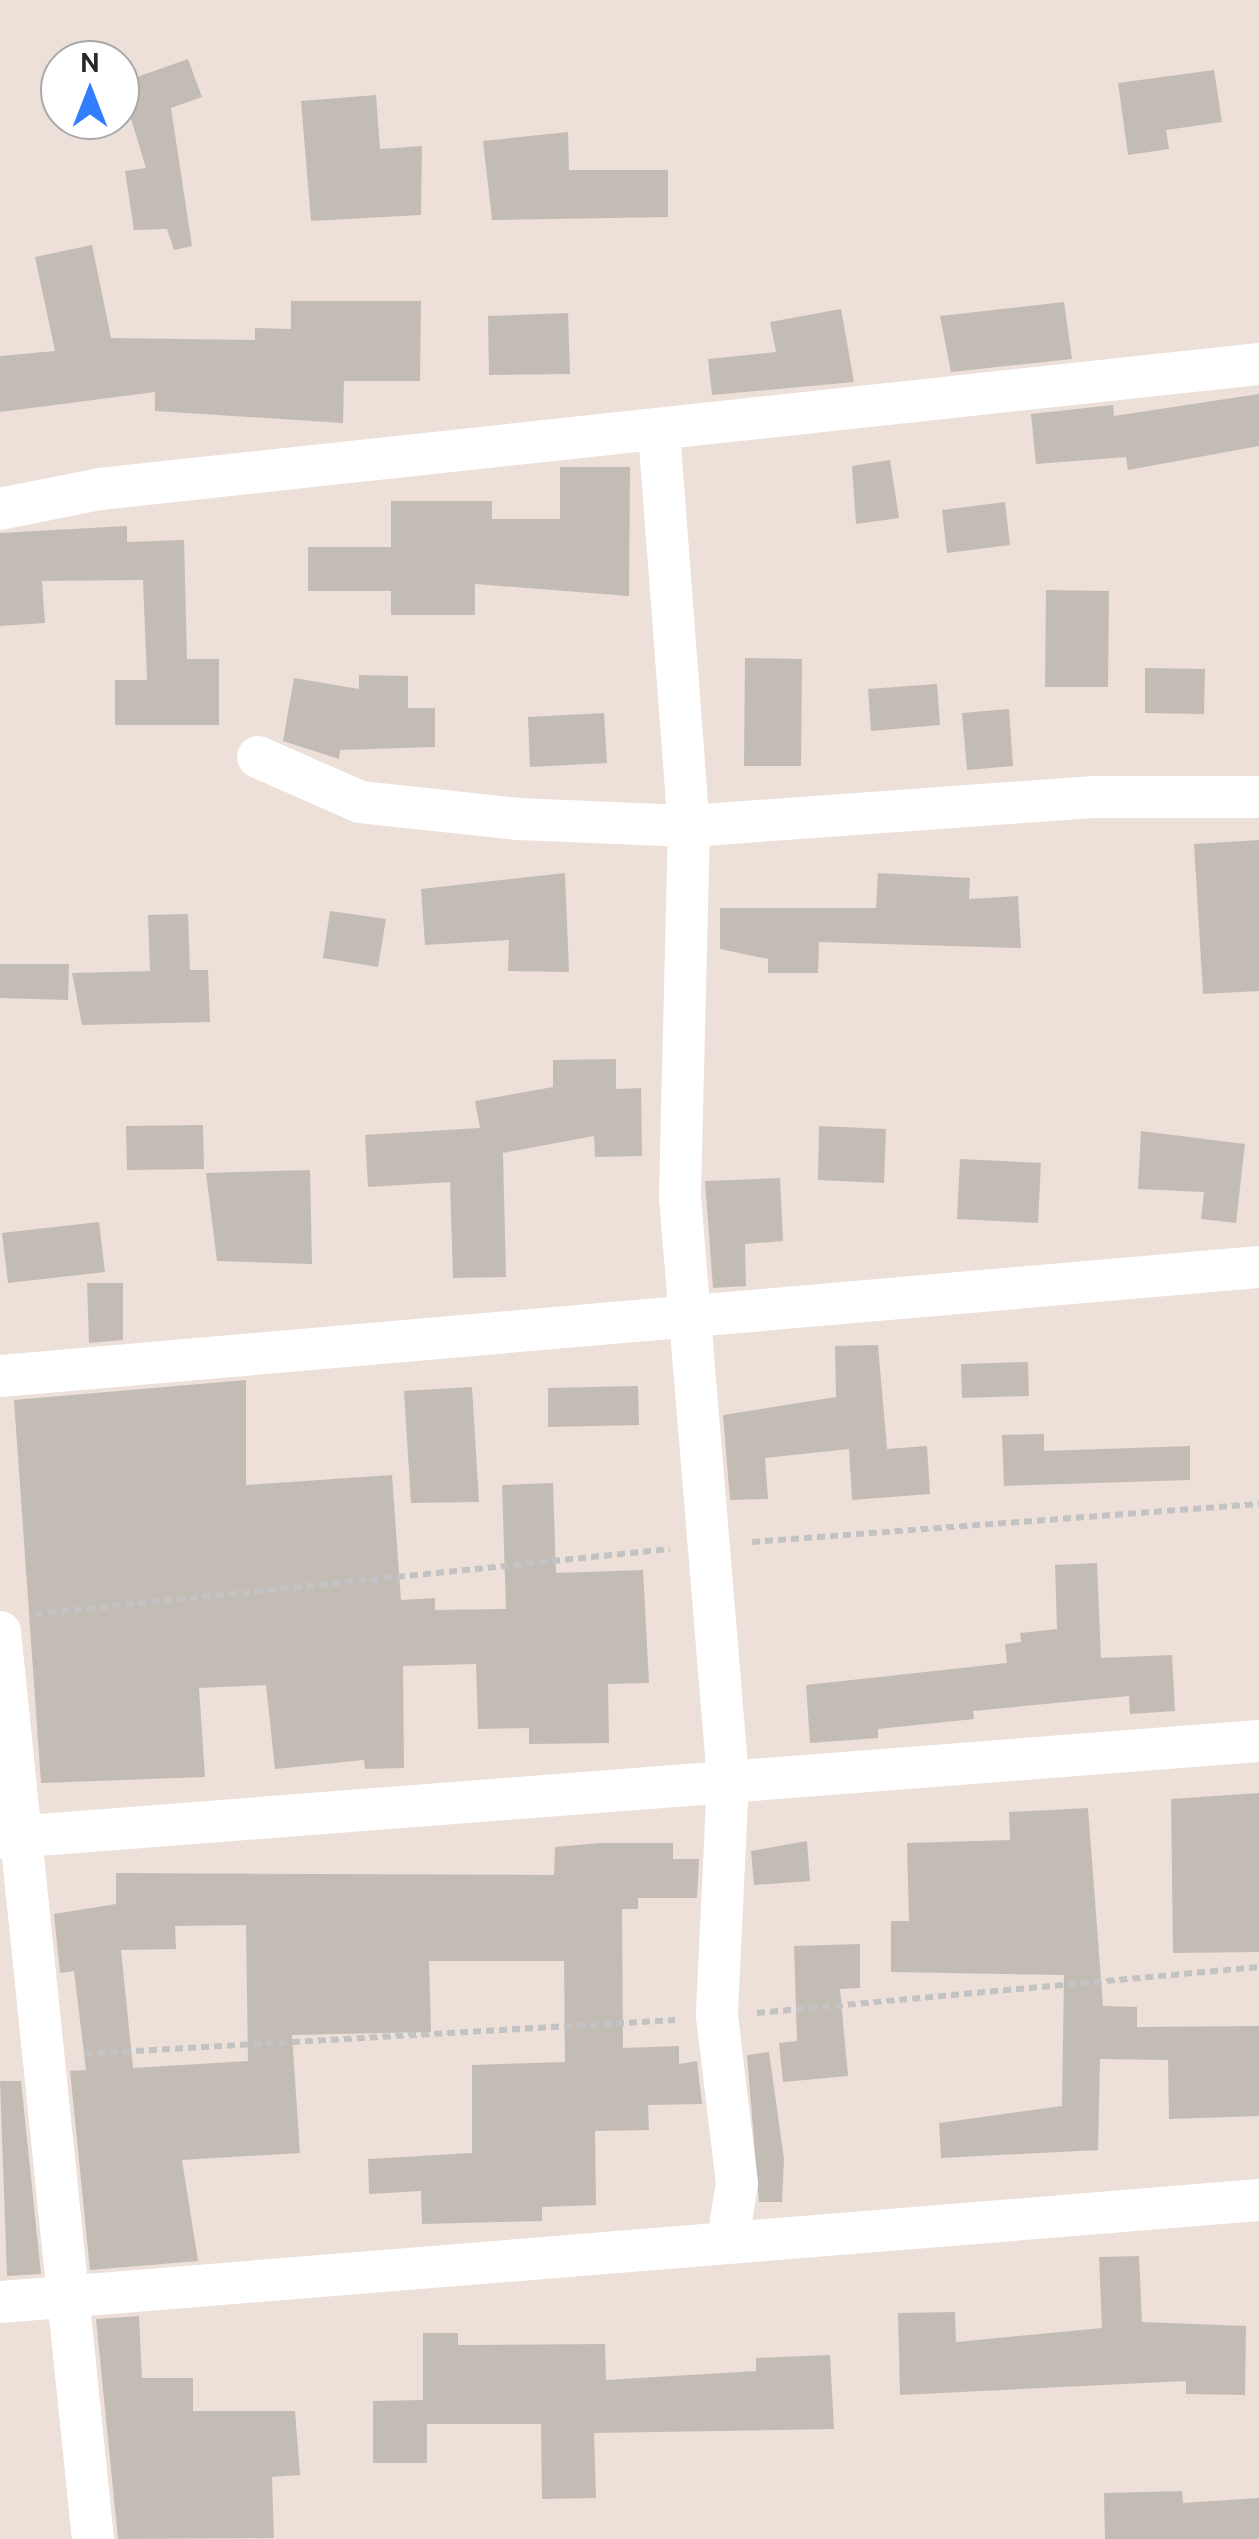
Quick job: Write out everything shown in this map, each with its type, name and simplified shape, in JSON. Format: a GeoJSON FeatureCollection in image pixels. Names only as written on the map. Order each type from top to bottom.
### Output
{"type":"FeatureCollection","features":[{"type":"Feature","properties":{"kind":"street"},"geometry":{"type":"LineString","coordinates":[[0,509],[100,489],[659,432],[1259,364]]}},
{"type":"Feature","properties":{"kind":"street"},"geometry":{"type":"LineString","coordinates":[[659,432],[689,826],[680,1198],[703,1546],[728,1779],[717,2016],[736,2184],[728,2240]]}},
{"type":"Feature","properties":{"kind":"street"},"geometry":{"type":"LineString","coordinates":[[258,757],[360,802],[689,826],[1098,797],[1259,797]]}},
{"type":"Feature","properties":{"kind":"street"},"geometry":{"type":"LineString","coordinates":[[0,1376],[1259,1267]]}},
{"type":"Feature","properties":{"kind":"street"},"geometry":{"type":"LineString","coordinates":[[10,1624],[11,1836],[71,2292],[93,2539]]}},
{"type":"Feature","properties":{"kind":"street"},"geometry":{"type":"LineString","coordinates":[[11,1836],[1259,1741]]}},
{"type":"Feature","properties":{"kind":"street"},"geometry":{"type":"LineString","coordinates":[[0,2302],[71,2292],[1259,2200]]}},
{"type":"Feature","properties":{"kind":"path"},"geometry":{"type":"LineString","coordinates":[[10,1624],[703,1546],[1259,1504]]}},
{"type":"Feature","properties":{"kind":"path"},"geometry":{"type":"LineString","coordinates":[[38,2056],[717,2016],[1259,1968]]}},
{"type":"Feature","properties":{"kind":"building"},"geometry":{"type":"Polygon","coordinates":[[[188,59],[202,97],[171,108],[192,246],[174,250],[167,229],[134,230],[125,171],[146,168],[137,140],[140,76],[188,59]]]}},
{"type":"Feature","properties":{"kind":"building"},"geometry":{"type":"Polygon","coordinates":[[[1214,70],[1222,122],[1166,130],[1169,149],[1128,155],[1118,83],[1214,70]]]}},
{"type":"Feature","properties":{"kind":"building"},"geometry":{"type":"Polygon","coordinates":[[[376,95],[380,149],[422,146],[421,215],[311,221],[301,101],[376,95]]]}},
{"type":"Feature","properties":{"kind":"building"},"geometry":{"type":"Polygon","coordinates":[[[568,132],[569,170],[668,170],[668,217],[492,220],[483,141],[568,132]]]}},
{"type":"Feature","properties":{"kind":"building"},"geometry":{"type":"Polygon","coordinates":[[[92,245],[111,338],[255,340],[255,328],[291,329],[291,301],[421,301],[420,381],[344,381],[343,423],[155,411],[155,392],[0,412],[0,356],[55,351],[35,257],[92,245]]]}},
{"type":"Feature","properties":{"kind":"building"},"geometry":{"type":"Polygon","coordinates":[[[1064,302],[1072,359],[951,372],[940,316],[1064,302]]]}},
{"type":"Feature","properties":{"kind":"building"},"geometry":{"type":"Polygon","coordinates":[[[841,309],[854,382],[712,395],[708,359],[776,352],[770,322],[841,309]]]}},
{"type":"Feature","properties":{"kind":"building"},"geometry":{"type":"Polygon","coordinates":[[[568,313],[570,374],[489,375],[488,316],[568,313]]]}},
{"type":"Feature","properties":{"kind":"building"},"geometry":{"type":"Polygon","coordinates":[[[1259,394],[1259,446],[1128,470],[1126,457],[1036,464],[1031,414],[1113,405],[1114,416],[1259,394]]]}},
{"type":"Feature","properties":{"kind":"building"},"geometry":{"type":"Polygon","coordinates":[[[890,460],[899,518],[856,524],[852,466],[890,460]]]}},
{"type":"Feature","properties":{"kind":"building"},"geometry":{"type":"Polygon","coordinates":[[[560,467],[630,467],[629,596],[475,584],[475,615],[391,615],[391,591],[308,591],[308,547],[391,547],[391,501],[492,501],[492,519],[560,519],[560,467]]]}},
{"type":"Feature","properties":{"kind":"building"},"geometry":{"type":"Polygon","coordinates":[[[1005,502],[1010,545],[947,553],[942,510],[1005,502]]]}},
{"type":"Feature","properties":{"kind":"building"},"geometry":{"type":"Polygon","coordinates":[[[127,526],[127,542],[184,540],[187,659],[219,659],[219,725],[115,725],[115,680],[147,680],[143,580],[42,581],[45,623],[0,626],[0,533],[127,526]]]}},
{"type":"Feature","properties":{"kind":"building"},"geometry":{"type":"Polygon","coordinates":[[[1046,590],[1109,591],[1108,687],[1045,687],[1046,590]]]}},
{"type":"Feature","properties":{"kind":"building"},"geometry":{"type":"Polygon","coordinates":[[[745,658],[802,659],[801,766],[744,766],[745,658]]]}},
{"type":"Feature","properties":{"kind":"building"},"geometry":{"type":"Polygon","coordinates":[[[1145,668],[1205,669],[1204,714],[1145,713],[1145,668]]]}},
{"type":"Feature","properties":{"kind":"building"},"geometry":{"type":"Polygon","coordinates":[[[359,675],[408,676],[408,708],[435,708],[435,747],[340,750],[339,759],[283,741],[294,678],[359,689],[359,675]]]}},
{"type":"Feature","properties":{"kind":"building"},"geometry":{"type":"Polygon","coordinates":[[[937,684],[940,725],[871,731],[868,689],[937,684]]]}},
{"type":"Feature","properties":{"kind":"building"},"geometry":{"type":"Polygon","coordinates":[[[1009,709],[1013,766],[967,770],[962,713],[1009,709]]]}},
{"type":"Feature","properties":{"kind":"building"},"geometry":{"type":"Polygon","coordinates":[[[604,713],[607,763],[530,767],[528,717],[604,713]]]}},
{"type":"Feature","properties":{"kind":"building"},"geometry":{"type":"Polygon","coordinates":[[[1259,840],[1259,991],[1203,994],[1194,844],[1259,840]]]}},
{"type":"Feature","properties":{"kind":"building"},"geometry":{"type":"Polygon","coordinates":[[[565,873],[569,972],[508,971],[509,940],[425,945],[421,889],[565,873]]]}},
{"type":"Feature","properties":{"kind":"building"},"geometry":{"type":"Polygon","coordinates":[[[878,873],[970,878],[969,899],[1018,896],[1021,948],[819,942],[818,973],[768,973],[768,959],[720,949],[720,908],[876,908],[878,873]]]}},
{"type":"Feature","properties":{"kind":"building"},"geometry":{"type":"Polygon","coordinates":[[[330,911],[386,919],[378,967],[323,958],[330,911]]]}},
{"type":"Feature","properties":{"kind":"building"},"geometry":{"type":"Polygon","coordinates":[[[188,914],[190,970],[208,970],[210,1022],[82,1025],[72,973],[150,971],[148,915],[188,914]]]}},
{"type":"Feature","properties":{"kind":"building"},"geometry":{"type":"Polygon","coordinates":[[[0,964],[69,964],[68,1000],[0,998],[0,964]]]}},
{"type":"Feature","properties":{"kind":"building"},"geometry":{"type":"Polygon","coordinates":[[[616,1059],[616,1089],[641,1088],[642,1156],[595,1157],[594,1136],[503,1153],[506,1277],[453,1278],[450,1182],[368,1187],[365,1135],[480,1128],[475,1101],[553,1087],[553,1060],[616,1059]]]}},
{"type":"Feature","properties":{"kind":"building"},"geometry":{"type":"Polygon","coordinates":[[[203,1125],[204,1169],[127,1170],[126,1126],[203,1125]]]}},
{"type":"Feature","properties":{"kind":"building"},"geometry":{"type":"Polygon","coordinates":[[[819,1126],[886,1129],[884,1183],[818,1180],[819,1126]]]}},
{"type":"Feature","properties":{"kind":"building"},"geometry":{"type":"Polygon","coordinates":[[[1141,1131],[1245,1144],[1236,1223],[1201,1219],[1204,1192],[1138,1189],[1141,1131]]]}},
{"type":"Feature","properties":{"kind":"building"},"geometry":{"type":"Polygon","coordinates":[[[960,1159],[1041,1163],[1038,1223],[957,1219],[960,1159]]]}},
{"type":"Feature","properties":{"kind":"building"},"geometry":{"type":"Polygon","coordinates":[[[310,1170],[312,1264],[217,1261],[206,1173],[310,1170]]]}},
{"type":"Feature","properties":{"kind":"building"},"geometry":{"type":"Polygon","coordinates":[[[780,1178],[783,1241],[745,1244],[746,1286],[713,1288],[705,1181],[780,1178]]]}},
{"type":"Feature","properties":{"kind":"building"},"geometry":{"type":"Polygon","coordinates":[[[99,1222],[105,1272],[8,1283],[2,1233],[99,1222]]]}},
{"type":"Feature","properties":{"kind":"building"},"geometry":{"type":"Polygon","coordinates":[[[87,1283],[123,1283],[123,1340],[89,1343],[87,1283]]]}},
{"type":"Feature","properties":{"kind":"building"},"geometry":{"type":"Polygon","coordinates":[[[878,1345],[887,1449],[927,1446],[930,1494],[852,1500],[849,1449],[765,1458],[768,1499],[730,1500],[723,1415],[836,1397],[835,1346],[878,1345]]]}},
{"type":"Feature","properties":{"kind":"building"},"geometry":{"type":"Polygon","coordinates":[[[1028,1362],[1029,1396],[962,1398],[961,1364],[1028,1362]]]}},
{"type":"Feature","properties":{"kind":"building"},"geometry":{"type":"Polygon","coordinates":[[[246,1380],[246,1485],[392,1475],[401,1600],[435,1598],[435,1610],[506,1609],[502,1485],[553,1483],[556,1573],[643,1570],[649,1683],[608,1684],[609,1743],[529,1744],[529,1728],[478,1729],[476,1664],[403,1666],[404,1768],[365,1769],[364,1760],[275,1769],[266,1685],[199,1688],[205,1777],[41,1783],[14,1400],[246,1380]]]}},
{"type":"Feature","properties":{"kind":"building"},"geometry":{"type":"Polygon","coordinates":[[[638,1386],[639,1425],[548,1427],[548,1388],[638,1386]]]}},
{"type":"Feature","properties":{"kind":"building"},"geometry":{"type":"Polygon","coordinates":[[[472,1387],[479,1502],[411,1503],[404,1391],[472,1387]]]}},
{"type":"Feature","properties":{"kind":"building"},"geometry":{"type":"Polygon","coordinates":[[[1044,1434],[1044,1451],[1190,1446],[1190,1480],[1004,1486],[1002,1435],[1044,1434]]]}},
{"type":"Feature","properties":{"kind":"building"},"geometry":{"type":"Polygon","coordinates":[[[1097,1563],[1101,1658],[1172,1655],[1175,1711],[1130,1714],[1129,1696],[973,1711],[974,1719],[878,1729],[878,1738],[810,1743],[806,1685],[1007,1663],[1005,1644],[1021,1642],[1020,1633],[1057,1629],[1055,1565],[1097,1563]]]}},
{"type":"Feature","properties":{"kind":"building"},"geometry":{"type":"Polygon","coordinates":[[[1259,1793],[1259,1952],[1173,1953],[1171,1799],[1259,1793]]]}},
{"type":"Feature","properties":{"kind":"building"},"geometry":{"type":"Polygon","coordinates":[[[1088,1808],[1103,2006],[1137,2007],[1137,2027],[1259,2026],[1259,2116],[1169,2119],[1168,2060],[1100,2059],[1098,2150],[941,2158],[939,2123],[1062,2106],[1064,1975],[891,1972],[891,1921],[909,1921],[907,1843],[1010,1840],[1009,1812],[1088,1808]]]}},
{"type":"Feature","properties":{"kind":"building"},"geometry":{"type":"Polygon","coordinates":[[[807,1841],[810,1881],[754,1885],[751,1851],[807,1841]]]}},
{"type":"Feature","properties":{"kind":"building"},"geometry":{"type":"Polygon","coordinates":[[[673,1843],[673,1859],[699,1859],[697,1898],[638,1898],[638,1909],[622,1909],[623,2048],[679,2046],[679,2064],[697,2061],[702,2104],[648,2105],[649,2130],[595,2131],[596,2205],[542,2207],[542,2221],[422,2224],[421,2191],[369,2194],[368,2159],[472,2153],[472,2065],[565,2062],[564,1961],[429,1961],[431,2032],[292,2035],[300,2153],[182,2160],[198,2261],[90,2270],[70,2071],[86,2070],[74,1971],[60,1973],[54,1914],[116,1904],[116,1873],[554,1875],[555,1847],[673,1843]],[[246,1925],[175,1926],[176,1949],[121,1950],[133,2068],[248,2061],[246,1925]]]}},
{"type":"Feature","properties":{"kind":"building"},"geometry":{"type":"Polygon","coordinates":[[[860,1944],[860,1988],[840,1989],[848,2076],[783,2082],[779,2043],[797,2041],[794,1946],[860,1944]]]}},
{"type":"Feature","properties":{"kind":"building"},"geometry":{"type":"Polygon","coordinates":[[[769,2052],[784,2159],[782,2202],[759,2202],[747,2055],[769,2052]]]}},
{"type":"Feature","properties":{"kind":"building"},"geometry":{"type":"Polygon","coordinates":[[[0,2081],[21,2081],[41,2274],[7,2276],[0,2081]]]}},
{"type":"Feature","properties":{"kind":"building"},"geometry":{"type":"Polygon","coordinates":[[[1139,2256],[1142,2322],[1246,2326],[1245,2395],[1186,2394],[1186,2381],[900,2395],[898,2313],[955,2312],[956,2342],[1102,2328],[1099,2257],[1139,2256]]]}},
{"type":"Feature","properties":{"kind":"building"},"geometry":{"type":"Polygon","coordinates":[[[139,2316],[142,2378],[193,2378],[193,2411],[295,2411],[300,2475],[272,2477],[274,2538],[118,2539],[96,2319],[139,2316]]]}},
{"type":"Feature","properties":{"kind":"building"},"geometry":{"type":"Polygon","coordinates":[[[423,2333],[458,2333],[458,2345],[605,2344],[606,2380],[756,2371],[756,2358],[830,2355],[834,2429],[594,2433],[596,2498],[542,2499],[541,2424],[427,2424],[427,2463],[373,2463],[373,2401],[423,2400],[423,2333]]]}},
{"type":"Feature","properties":{"kind":"building"},"geometry":{"type":"Polygon","coordinates":[[[1182,2491],[1183,2503],[1259,2498],[1259,2539],[1105,2539],[1104,2493],[1182,2491]]]}}]}
